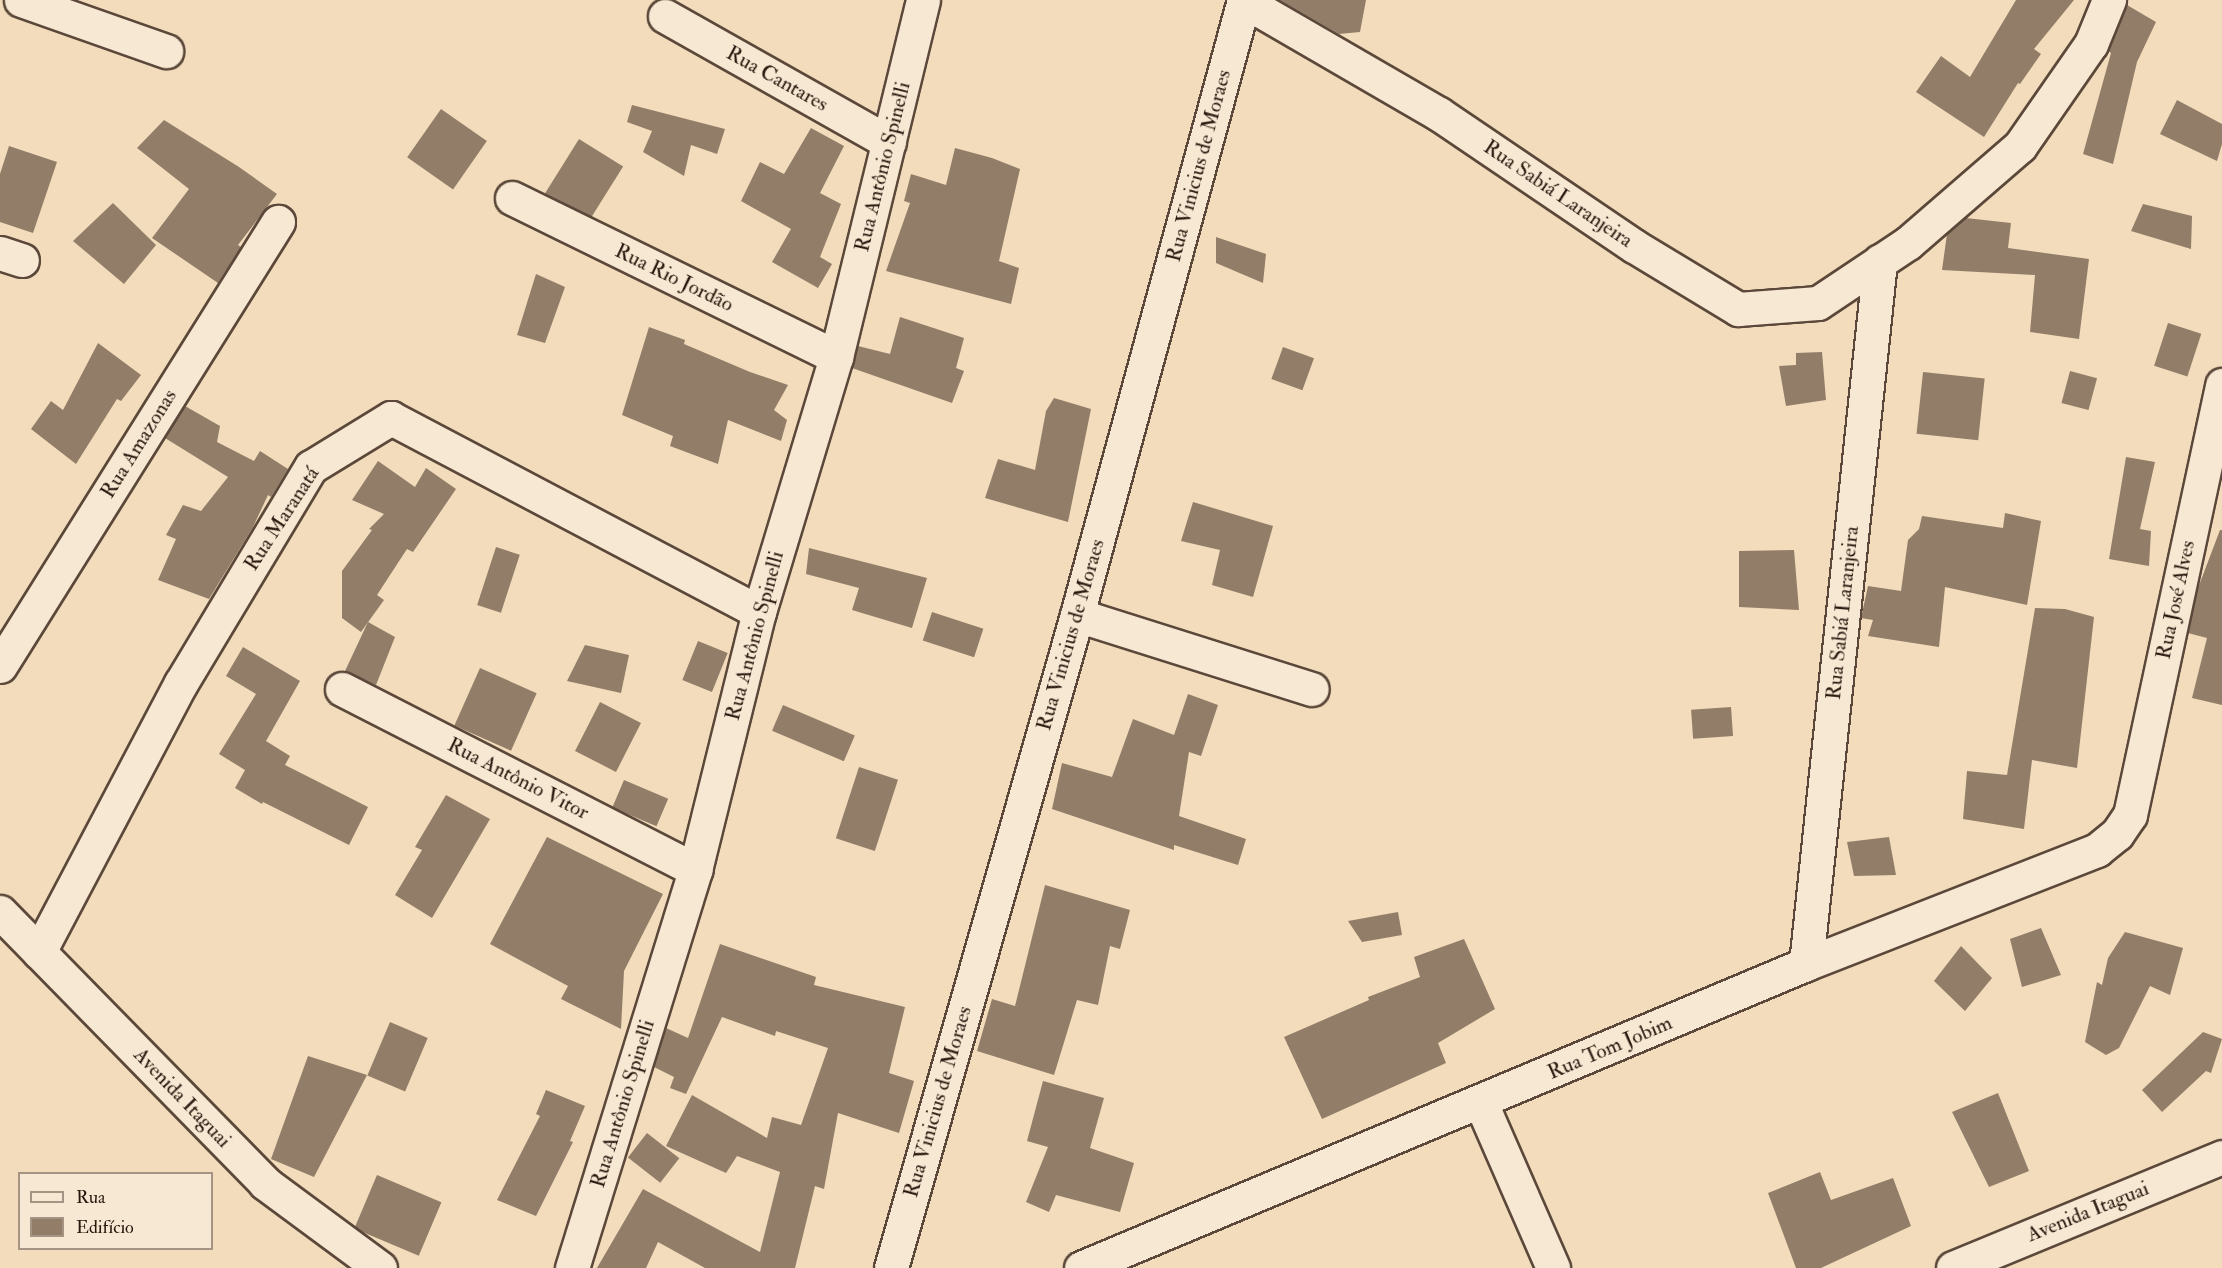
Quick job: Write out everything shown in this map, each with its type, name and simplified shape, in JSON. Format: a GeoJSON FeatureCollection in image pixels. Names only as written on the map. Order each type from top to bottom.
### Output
{"type":"FeatureCollection","features":[{"type":"Feature","properties":{"kind":"street"},"geometry":{"type":"LineString","coordinates":[[21,0],[166,51]]}},
{"type":"Feature","properties":{"kind":"street","name":"Rua Antônio Spinelli"},"geometry":{"type":"LineString","coordinates":[[572,1268],[695,870],[759,612],[836,357],[923,0]]}},
{"type":"Feature","properties":{"kind":"street","name":"Rua Sabiá Laranjeira"},"geometry":{"type":"LineString","coordinates":[[1244,0],[1439,114],[1634,246],[1738,309],[1818,303],[1908,243],[2020,146],[2091,44],[2109,0]]}},
{"type":"Feature","properties":{"kind":"street","name":"Rua Vinicius de Moraes"},"geometry":{"type":"LineString","coordinates":[[891,1268],[1077,615],[1244,0]]}},
{"type":"Feature","properties":{"kind":"street","name":"Rua Cantares"},"geometry":{"type":"LineString","coordinates":[[665,16],[889,142]]}},
{"type":"Feature","properties":{"kind":"street","name":"Rua Rio Jordão"},"geometry":{"type":"LineString","coordinates":[[512,198],[836,357]]}},
{"type":"Feature","properties":{"kind":"street","name":"Rua Amazonas"},"geometry":{"type":"LineString","coordinates":[[0,666],[278,222]]}},
{"type":"Feature","properties":{"kind":"street","name":"Rua Sabiá Laranjeira"},"geometry":{"type":"LineString","coordinates":[[1806,964],[1880,261]]}},
{"type":"Feature","properties":{"kind":"street","name":"Rua José Alves"},"geometry":{"type":"LineString","coordinates":[[2130,815],[2222,385]]}},
{"type":"Feature","properties":{"kind":"street","name":"Rua Maranatá"},"geometry":{"type":"LineString","coordinates":[[39,952],[180,683],[311,467],[391,418],[759,612]]}},
{"type":"Feature","properties":{"kind":"street"},"geometry":{"type":"LineString","coordinates":[[1077,615],[1311,689]]}},
{"type":"Feature","properties":{"kind":"street","name":"Rua Antônio Vitor"},"geometry":{"type":"LineString","coordinates":[[342,689],[695,870]]}},
{"type":"Feature","properties":{"kind":"street","name":"Rua Tom Jobim"},"geometry":{"type":"LineString","coordinates":[[1081,1268],[1481,1103],[1806,964],[2097,850],[2117,834],[2130,815]]}},
{"type":"Feature","properties":{"kind":"street","name":"Avenida Itaguai"},"geometry":{"type":"LineString","coordinates":[[0,912],[265,1183],[380,1268]]}},
{"type":"Feature","properties":{"kind":"street"},"geometry":{"type":"LineString","coordinates":[[1481,1103],[1553,1268]]}},
{"type":"Feature","properties":{"kind":"street","name":"Avenida Itaguai"},"geometry":{"type":"LineString","coordinates":[[1953,1268],[2222,1157]]}},
{"type":"Feature","properties":{"kind":"building"},"geometry":{"type":"Polygon","coordinates":[[[1280,0],[1366,0],[1360,32],[1339,34],[1280,0]]]}},
{"type":"Feature","properties":{"kind":"building"},"geometry":{"type":"Polygon","coordinates":[[[2016,0],[2074,0],[2034,49],[2041,54],[2020,84],[2018,83],[1984,137],[1916,92],[1941,56],[1970,77],[2016,0]]]}},
{"type":"Feature","properties":{"kind":"building"},"geometry":{"type":"Polygon","coordinates":[[[2127,5],[2156,22],[2137,62],[2113,164],[2083,154],[2111,53],[2108,51],[2127,5]]]}},
{"type":"Feature","properties":{"kind":"building"},"geometry":{"type":"Polygon","coordinates":[[[2177,100],[2222,124],[2222,144],[2217,161],[2160,134],[2177,100]]]}},
{"type":"Feature","properties":{"kind":"building"},"geometry":{"type":"Polygon","coordinates":[[[632,105],[725,129],[717,154],[691,145],[684,176],[643,152],[652,131],[627,122],[632,105]]]}},
{"type":"Feature","properties":{"kind":"building"},"geometry":{"type":"Polygon","coordinates":[[[441,109],[487,141],[453,189],[407,157],[441,109]]]}},
{"type":"Feature","properties":{"kind":"building"},"geometry":{"type":"Polygon","coordinates":[[[164,120],[277,194],[238,245],[241,247],[218,283],[152,238],[189,189],[137,148],[164,120]]]}},
{"type":"Feature","properties":{"kind":"building"},"geometry":{"type":"Polygon","coordinates":[[[811,128],[844,146],[820,193],[841,204],[820,257],[832,264],[818,288],[772,262],[791,229],[741,201],[760,162],[784,174],[811,128]]]}},
{"type":"Feature","properties":{"kind":"building"},"geometry":{"type":"Polygon","coordinates":[[[579,139],[623,167],[589,221],[545,193],[579,139]]]}},
{"type":"Feature","properties":{"kind":"building"},"geometry":{"type":"Polygon","coordinates":[[[9,146],[57,162],[33,233],[0,222],[0,174],[9,146]]]}},
{"type":"Feature","properties":{"kind":"building"},"geometry":{"type":"Polygon","coordinates":[[[955,148],[992,158],[1020,169],[999,261],[1019,268],[1011,304],[886,271],[910,203],[904,201],[911,174],[946,185],[955,148]]]}},
{"type":"Feature","properties":{"kind":"building"},"geometry":{"type":"Polygon","coordinates":[[[113,203],[156,245],[124,284],[73,241],[113,203]]]}},
{"type":"Feature","properties":{"kind":"building"},"geometry":{"type":"Polygon","coordinates":[[[2143,204],[2192,216],[2191,249],[2131,231],[2143,204]]]}},
{"type":"Feature","properties":{"kind":"building"},"geometry":{"type":"Polygon","coordinates":[[[1966,218],[2011,223],[2008,248],[2089,259],[2079,339],[2030,332],[2035,275],[1942,270],[1947,234],[1966,218]]]}},
{"type":"Feature","properties":{"kind":"building"},"geometry":{"type":"Polygon","coordinates":[[[1216,237],[1266,254],[1263,283],[1216,263],[1216,237]]]}},
{"type":"Feature","properties":{"kind":"building"},"geometry":{"type":"Polygon","coordinates":[[[536,274],[565,287],[545,343],[517,335],[536,274]]]}},
{"type":"Feature","properties":{"kind":"building"},"geometry":{"type":"Polygon","coordinates":[[[900,317],[964,338],[956,368],[964,371],[952,403],[852,368],[858,346],[890,354],[900,317]]]}},
{"type":"Feature","properties":{"kind":"building"},"geometry":{"type":"Polygon","coordinates":[[[2168,323],[2201,334],[2187,377],[2154,366],[2168,323]]]}},
{"type":"Feature","properties":{"kind":"building"},"geometry":{"type":"Polygon","coordinates":[[[649,327],[685,340],[684,344],[750,372],[788,385],[774,410],[787,420],[781,441],[728,420],[718,464],[670,446],[673,436],[622,415],[649,327]]]}},
{"type":"Feature","properties":{"kind":"building"},"geometry":{"type":"Polygon","coordinates":[[[98,343],[141,375],[121,401],[117,399],[76,464],[31,429],[51,401],[63,410],[98,343]]]}},
{"type":"Feature","properties":{"kind":"building"},"geometry":{"type":"Polygon","coordinates":[[[1283,347],[1314,358],[1302,390],[1271,379],[1283,347]]]}},
{"type":"Feature","properties":{"kind":"building"},"geometry":{"type":"Polygon","coordinates":[[[1822,352],[1826,400],[1786,406],[1779,366],[1796,365],[1796,353],[1822,352]]]}},
{"type":"Feature","properties":{"kind":"building"},"geometry":{"type":"Polygon","coordinates":[[[2070,371],[2097,378],[2089,410],[2061,403],[2070,371]]]}},
{"type":"Feature","properties":{"kind":"building"},"geometry":{"type":"Polygon","coordinates":[[[1923,372],[1985,378],[1978,440],[1917,434],[1923,372]]]}},
{"type":"Feature","properties":{"kind":"building"},"geometry":{"type":"Polygon","coordinates":[[[1054,398],[1091,409],[1068,522],[985,498],[998,459],[1035,470],[1046,411],[1054,398]]]}},
{"type":"Feature","properties":{"kind":"building"},"geometry":{"type":"Polygon","coordinates":[[[185,406],[220,426],[217,442],[254,461],[260,451],[288,469],[271,497],[268,495],[253,527],[209,599],[158,580],[176,539],[166,535],[183,505],[201,511],[228,477],[165,438],[185,406]]]}},
{"type":"Feature","properties":{"kind":"building"},"geometry":{"type":"Polygon","coordinates":[[[2126,457],[2155,462],[2140,529],[2151,531],[2149,566],[2109,559],[2126,457]]]}},
{"type":"Feature","properties":{"kind":"building"},"geometry":{"type":"Polygon","coordinates":[[[378,461],[415,487],[426,468],[456,489],[413,552],[407,549],[377,595],[384,600],[361,632],[342,618],[342,571],[372,530],[369,529],[384,514],[352,500],[378,461]]]}},
{"type":"Feature","properties":{"kind":"building"},"geometry":{"type":"Polygon","coordinates":[[[1193,502],[1273,526],[1253,597],[1212,585],[1220,550],[1181,541],[1193,502]]]}},
{"type":"Feature","properties":{"kind":"building"},"geometry":{"type":"Polygon","coordinates":[[[2005,513],[2041,521],[2027,605],[1945,587],[1939,647],[1868,636],[1873,620],[1861,618],[1868,586],[1901,591],[1908,540],[1919,529],[1922,516],[2003,528],[2005,513]]]}},
{"type":"Feature","properties":{"kind":"building"},"geometry":{"type":"Polygon","coordinates":[[[2220,530],[2222,530],[2222,705],[2192,698],[2207,638],[2188,633],[2198,588],[2220,530]]]}},
{"type":"Feature","properties":{"kind":"building"},"geometry":{"type":"Polygon","coordinates":[[[496,547],[520,555],[501,613],[477,605],[496,547]]]}},
{"type":"Feature","properties":{"kind":"building"},"geometry":{"type":"Polygon","coordinates":[[[809,548],[927,578],[912,628],[852,610],[859,588],[806,574],[809,548]]]}},
{"type":"Feature","properties":{"kind":"building"},"geometry":{"type":"Polygon","coordinates":[[[1794,550],[1799,610],[1739,607],[1739,551],[1794,550]]]}},
{"type":"Feature","properties":{"kind":"building"},"geometry":{"type":"Polygon","coordinates":[[[2035,608],[2065,609],[2094,617],[2077,768],[2032,760],[2024,829],[1963,819],[1967,771],[2007,775],[2035,608]]]}},
{"type":"Feature","properties":{"kind":"building"},"geometry":{"type":"Polygon","coordinates":[[[932,612],[983,629],[974,657],[923,641],[932,612]]]}},
{"type":"Feature","properties":{"kind":"building"},"geometry":{"type":"Polygon","coordinates":[[[368,622],[395,637],[376,685],[345,671],[368,622]]]}},
{"type":"Feature","properties":{"kind":"building"},"geometry":{"type":"Polygon","coordinates":[[[698,641],[728,653],[712,692],[682,680],[698,641]]]}},
{"type":"Feature","properties":{"kind":"building"},"geometry":{"type":"Polygon","coordinates":[[[585,645],[629,655],[621,693],[567,681],[585,645]]]}},
{"type":"Feature","properties":{"kind":"building"},"geometry":{"type":"Polygon","coordinates":[[[243,647],[300,681],[266,741],[290,756],[285,765],[368,807],[349,845],[263,802],[262,804],[235,788],[245,770],[219,754],[256,694],[226,676],[243,647]]]}},
{"type":"Feature","properties":{"kind":"building"},"geometry":{"type":"Polygon","coordinates":[[[480,668],[537,693],[511,751],[454,726],[480,668]]]}},
{"type":"Feature","properties":{"kind":"building"},"geometry":{"type":"Polygon","coordinates":[[[1188,694],[1218,705],[1201,756],[1189,752],[1179,816],[1246,839],[1238,865],[1174,845],[1174,850],[1052,809],[1062,763],[1112,777],[1133,719],[1174,735],[1188,694]]]}},
{"type":"Feature","properties":{"kind":"building"},"geometry":{"type":"Polygon","coordinates":[[[600,702],[641,723],[616,772],[575,751],[600,702]]]}},
{"type":"Feature","properties":{"kind":"building"},"geometry":{"type":"Polygon","coordinates":[[[783,705],[855,735],[844,761],[772,731],[783,705]]]}},
{"type":"Feature","properties":{"kind":"building"},"geometry":{"type":"Polygon","coordinates":[[[1731,707],[1733,736],[1693,739],[1691,710],[1731,707]]]}},
{"type":"Feature","properties":{"kind":"building"},"geometry":{"type":"Polygon","coordinates":[[[859,767],[898,780],[875,851],[836,838],[859,767]]]}},
{"type":"Feature","properties":{"kind":"building"},"geometry":{"type":"Polygon","coordinates":[[[624,780],[668,799],[656,826],[612,808],[624,780]]]}},
{"type":"Feature","properties":{"kind":"building"},"geometry":{"type":"Polygon","coordinates":[[[446,795],[490,819],[432,918],[395,895],[422,850],[415,847],[446,795]]]}},
{"type":"Feature","properties":{"kind":"building"},"geometry":{"type":"Polygon","coordinates":[[[547,837],[663,894],[624,971],[621,1029],[561,999],[568,986],[490,944],[547,837]]]}},
{"type":"Feature","properties":{"kind":"building"},"geometry":{"type":"Polygon","coordinates":[[[1889,837],[1896,875],[1854,876],[1847,842],[1889,837]]]}},
{"type":"Feature","properties":{"kind":"building"},"geometry":{"type":"Polygon","coordinates":[[[1045,885],[1130,910],[1120,949],[1110,946],[1098,1005],[1077,1000],[1054,1075],[977,1051],[992,999],[1015,1006],[1045,885]]]}},
{"type":"Feature","properties":{"kind":"building"},"geometry":{"type":"Polygon","coordinates":[[[1398,912],[1402,935],[1362,942],[1348,921],[1398,912]]]}},
{"type":"Feature","properties":{"kind":"building"},"geometry":{"type":"Polygon","coordinates":[[[2041,928],[2061,975],[2022,987],[2010,939],[2041,928]]]}},
{"type":"Feature","properties":{"kind":"building"},"geometry":{"type":"Polygon","coordinates":[[[2125,932],[2183,948],[2170,995],[2150,986],[2119,1048],[2106,1055],[2085,1042],[2097,982],[2102,985],[2108,958],[2125,932]]]}},
{"type":"Feature","properties":{"kind":"building"},"geometry":{"type":"Polygon","coordinates":[[[1464,939],[1495,1009],[1438,1043],[1446,1063],[1322,1119],[1284,1037],[1369,1000],[1368,997],[1420,977],[1414,957],[1464,939]]]}},
{"type":"Feature","properties":{"kind":"building"},"geometry":{"type":"Polygon","coordinates":[[[720,944],[816,977],[814,985],[905,1007],[889,1073],[914,1081],[899,1133],[838,1113],[824,1189],[815,1186],[795,1268],[705,1268],[658,1242],[646,1268],[597,1268],[643,1189],[760,1252],[780,1172],[737,1156],[726,1173],[666,1146],[692,1095],[767,1138],[772,1117],[801,1125],[828,1048],[776,1031],[775,1036],[722,1017],[686,1094],[670,1088],[674,1077],[654,1067],[666,1028],[688,1038],[720,944]]]}},
{"type":"Feature","properties":{"kind":"building"},"geometry":{"type":"Polygon","coordinates":[[[1961,946],[1992,978],[1965,1011],[1934,981],[1961,946]]]}},
{"type":"Feature","properties":{"kind":"building"},"geometry":{"type":"Polygon","coordinates":[[[390,1022],[428,1038],[405,1091],[367,1075],[390,1022]]]}},
{"type":"Feature","properties":{"kind":"building"},"geometry":{"type":"Polygon","coordinates":[[[2203,1032],[2222,1039],[2211,1073],[2206,1071],[2162,1112],[2142,1090],[2203,1032]]]}},
{"type":"Feature","properties":{"kind":"building"},"geometry":{"type":"Polygon","coordinates":[[[308,1056],[367,1075],[314,1177],[271,1159],[308,1056]]]}},
{"type":"Feature","properties":{"kind":"building"},"geometry":{"type":"Polygon","coordinates":[[[1043,1081],[1104,1098],[1090,1148],[1134,1163],[1120,1212],[1056,1195],[1049,1212],[1026,1202],[1048,1147],[1027,1141],[1043,1081]]]}},
{"type":"Feature","properties":{"kind":"building"},"geometry":{"type":"Polygon","coordinates":[[[546,1090],[585,1106],[570,1141],[573,1142],[536,1216],[497,1200],[540,1116],[536,1114],[546,1090]]]}},
{"type":"Feature","properties":{"kind":"building"},"geometry":{"type":"Polygon","coordinates":[[[1998,1093],[2029,1171],[1989,1187],[1952,1112],[1998,1093]]]}},
{"type":"Feature","properties":{"kind":"building"},"geometry":{"type":"Polygon","coordinates":[[[647,1133],[679,1158],[660,1183],[628,1157],[647,1133]]]}},
{"type":"Feature","properties":{"kind":"building"},"geometry":{"type":"Polygon","coordinates":[[[1820,1172],[1831,1200],[1893,1178],[1911,1226],[1821,1268],[1796,1268],[1768,1193],[1820,1172]]]}},
{"type":"Feature","properties":{"kind":"building"},"geometry":{"type":"Polygon","coordinates":[[[377,1175],[441,1202],[419,1256],[354,1228],[377,1175]]]}}]}
